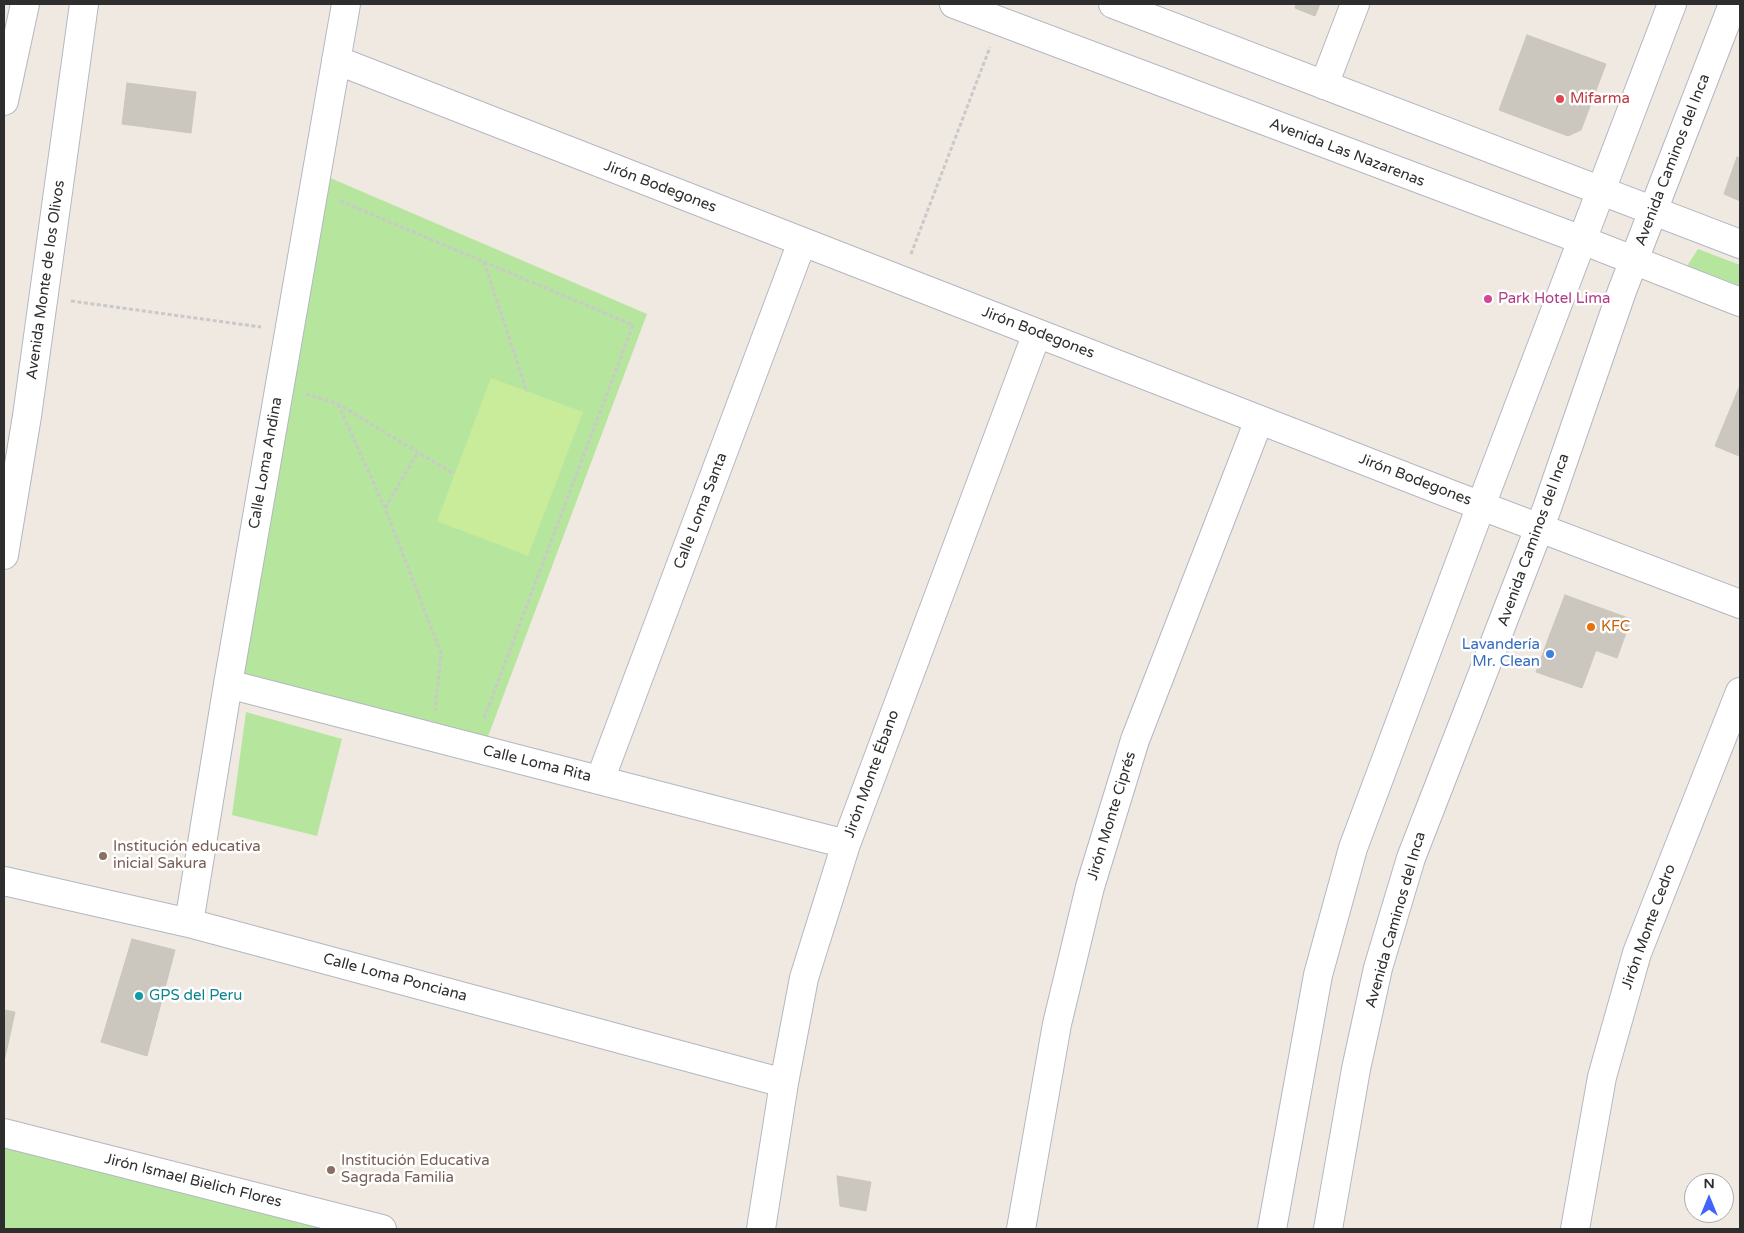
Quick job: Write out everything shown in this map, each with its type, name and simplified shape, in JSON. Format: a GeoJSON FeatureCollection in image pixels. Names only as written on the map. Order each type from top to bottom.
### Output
{"type":"FeatureCollection","features":[{"type":"Feature","properties":{"kind":"street"},"geometry":{"type":"LineString","coordinates":[[4,101],[25,4]]}},
{"type":"Feature","properties":{"kind":"street","name":"Avenida Monte de los Olivos"},"geometry":{"type":"LineString","coordinates":[[4,555],[27,416],[84,4]]}},
{"type":"Feature","properties":{"kind":"street","name":"Calle Loma Andina"},"geometry":{"type":"LineString","coordinates":[[189,923],[228,684],[346,4]]}},
{"type":"Feature","properties":{"kind":"street","name":"Avenida Las Nazarenas"},"geometry":{"type":"LineString","coordinates":[[954,4],[1635,260],[1740,302]]}},
{"type":"Feature","properties":{"kind":"street"},"geometry":{"type":"LineString","coordinates":[[1113,4],[1740,244]]}},
{"type":"Feature","properties":{"kind":"street"},"geometry":{"type":"LineString","coordinates":[[1324,84],[1355,4]]}},
{"type":"Feature","properties":{"kind":"street"},"geometry":{"type":"LineString","coordinates":[[1272,1229],[1318,975],[1353,848],[1672,4]]}},
{"type":"Feature","properties":{"kind":"street","name":"Avenida Caminos del Inca"},"geometry":{"type":"LineString","coordinates":[[1328,1229],[1356,1069],[1374,987],[1411,858],[1539,529],[1635,260],[1732,4]]}},
{"type":"Feature","properties":{"kind":"street","name":"Jirón Bodegones"},"geometry":{"type":"LineString","coordinates":[[336,60],[1539,529],[1740,604]]}},
{"type":"Feature","properties":{"kind":"street","name":"Calle Loma Santa"},"geometry":{"type":"LineString","coordinates":[[600,780],[802,242]]}},
{"type":"Feature","properties":{"kind":"street","name":"Jirón Monte Ébano"},"geometry":{"type":"LineString","coordinates":[[761,1229],[784,1083],[804,978],[846,844],[1036,333]]}},
{"type":"Feature","properties":{"kind":"street","name":"Jirón Monte Ciprés"},"geometry":{"type":"LineString","coordinates":[[1021,1229],[1057,1024],[1090,887],[1135,740],[1258,420]]}},
{"type":"Feature","properties":{"kind":"street","name":"Calle Loma Rita"},"geometry":{"type":"LineString","coordinates":[[228,684],[846,844]]}},
{"type":"Feature","properties":{"kind":"street","name":"Jirón Monte Cedro"},"geometry":{"type":"LineString","coordinates":[[1575,1229],[1602,1077],[1637,953],[1740,692]]}},
{"type":"Feature","properties":{"kind":"street","name":"Calle Loma Ponciana"},"geometry":{"type":"LineString","coordinates":[[4,881],[189,923],[784,1083]]}},
{"type":"Feature","properties":{"kind":"street","name":"Jirón Ismael Bielich Flores"},"geometry":{"type":"LineString","coordinates":[[4,1133],[382,1229]]}},
{"type":"Feature","properties":{"kind":"path"},"geometry":{"type":"LineString","coordinates":[[901,280],[1000,21]]}},
{"type":"Feature","properties":{"kind":"path"},"geometry":{"type":"LineString","coordinates":[[334,199],[633,325],[473,748]]}},
{"type":"Feature","properties":{"kind":"path"},"geometry":{"type":"LineString","coordinates":[[484,262],[527,392]]}},
{"type":"Feature","properties":{"kind":"path"},"geometry":{"type":"LineString","coordinates":[[44,297],[289,331]]}},
{"type":"Feature","properties":{"kind":"path"},"geometry":{"type":"LineString","coordinates":[[304,393],[338,404],[454,474]]}},
{"type":"Feature","properties":{"kind":"path"},"geometry":{"type":"LineString","coordinates":[[338,404],[385,508],[441,653],[432,737]]}},
{"type":"Feature","properties":{"kind":"path"},"geometry":{"type":"LineString","coordinates":[[385,508],[418,452]]}},
{"type":"Feature","properties":{"kind":"green space"},"geometry":{"type":"Polygon","coordinates":[[[328,177],[647,314],[487,739],[241,675],[328,177]]]}},
{"type":"Feature","properties":{"kind":"green space"},"geometry":{"type":"Polygon","coordinates":[[[1698,249],[1740,265],[1740,286],[1687,266],[1698,249]]]}},
{"type":"Feature","properties":{"kind":"green space"},"geometry":{"type":"Polygon","coordinates":[[[491,378],[583,412],[528,556],[437,521],[491,378]]]}},
{"type":"Feature","properties":{"kind":"green space"},"geometry":{"type":"Polygon","coordinates":[[[246,712],[342,739],[317,836],[232,815],[246,712]]]}},
{"type":"Feature","properties":{"kind":"green space"},"geometry":{"type":"Polygon","coordinates":[[[4,1143],[350,1229],[4,1229],[4,1143]]]}},
{"type":"Feature","properties":{"kind":"building"},"geometry":{"type":"Polygon","coordinates":[[[1296,4],[1320,4],[1315,16],[1295,8],[1296,4]]]}},
{"type":"Feature","properties":{"kind":"building"},"geometry":{"type":"Polygon","coordinates":[[[1527,35],[1606,64],[1581,130],[1568,136],[1499,110],[1527,35]]]}},
{"type":"Feature","properties":{"kind":"building"},"geometry":{"type":"Polygon","coordinates":[[[127,83],[196,92],[191,133],[122,124],[127,83]]]}},
{"type":"Feature","properties":{"kind":"building"},"geometry":{"type":"Polygon","coordinates":[[[1737,157],[1740,158],[1740,201],[1724,194],[1737,157]]]}},
{"type":"Feature","properties":{"kind":"building"},"geometry":{"type":"Polygon","coordinates":[[[1740,385],[1740,454],[1739,456],[1715,446],[1740,385]]]}},
{"type":"Feature","properties":{"kind":"building","name":"KFC"},"geometry":{"type":"Polygon","coordinates":[[[1565,595],[1631,619],[1617,658],[1550,634],[1565,595]]]}},
{"type":"Feature","properties":{"kind":"building"},"geometry":{"type":"Polygon","coordinates":[[[1550,634],[1596,650],[1582,688],[1536,672],[1550,634]]]}},
{"type":"Feature","properties":{"kind":"building","name":"GPS del Peru"},"geometry":{"type":"Polygon","coordinates":[[[132,939],[175,950],[147,1056],[101,1042],[132,939]]]}},
{"type":"Feature","properties":{"kind":"building"},"geometry":{"type":"Polygon","coordinates":[[[4,1010],[15,1012],[4,1062],[4,1010]]]}},
{"type":"Feature","properties":{"kind":"building"},"geometry":{"type":"Polygon","coordinates":[[[837,1176],[871,1182],[866,1211],[840,1206],[837,1176]]]}},
{"type":"Feature","properties":{"kind":"place","name":"Mifarma"},"geometry":{"type":"Point","coordinates":[1560,99]}},
{"type":"Feature","properties":{"kind":"place","name":"Park Hotel Lima"},"geometry":{"type":"Point","coordinates":[1488,299]}},
{"type":"Feature","properties":{"kind":"place","name":"KFC"},"geometry":{"type":"Point","coordinates":[1591,627]}},
{"type":"Feature","properties":{"kind":"place","name":"Lavandería Mr. Clean"},"geometry":{"type":"Point","coordinates":[1550,654]}},
{"type":"Feature","properties":{"kind":"place","name":"Institución educativa inicial Sakura"},"geometry":{"type":"Point","coordinates":[103,856]}},
{"type":"Feature","properties":{"kind":"place","name":"GPS del Peru"},"geometry":{"type":"Point","coordinates":[139,996]}},
{"type":"Feature","properties":{"kind":"place","name":"Institución Educativa Sagrada Familia"},"geometry":{"type":"Point","coordinates":[331,1170]}}]}
